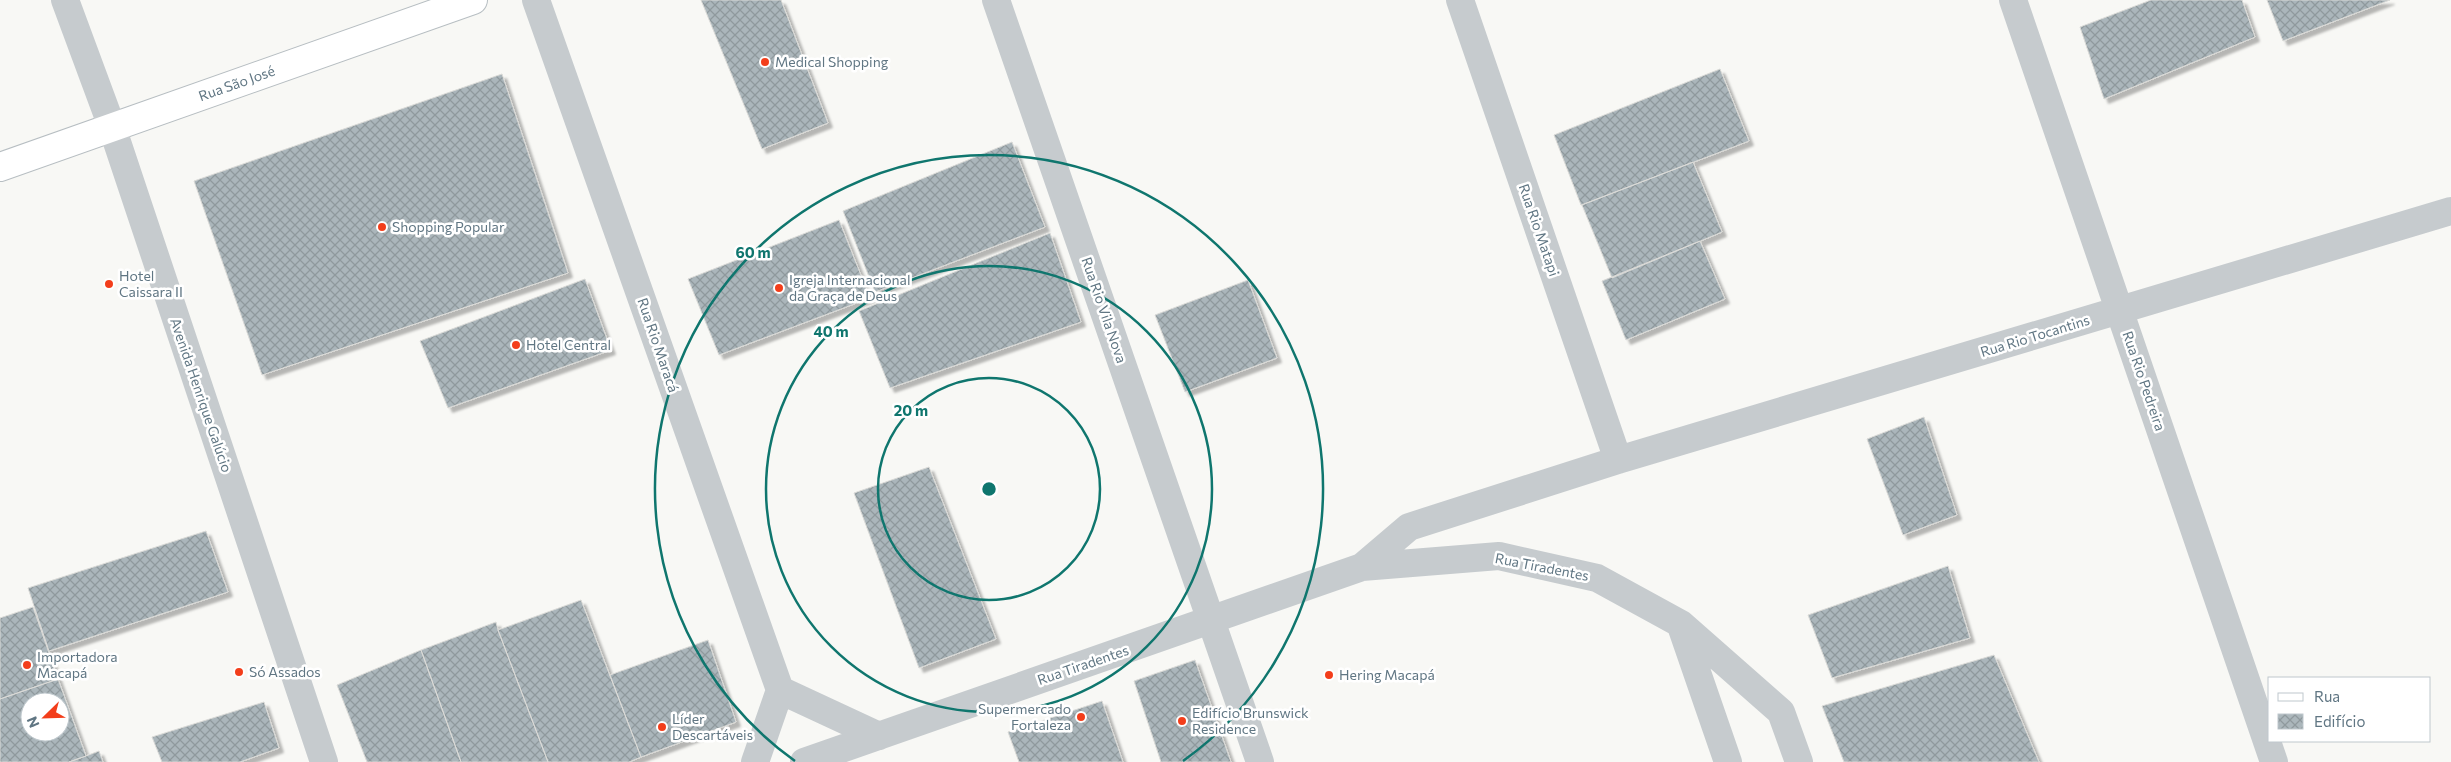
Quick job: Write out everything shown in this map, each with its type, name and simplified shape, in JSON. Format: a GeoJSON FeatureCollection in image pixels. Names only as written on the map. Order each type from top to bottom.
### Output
{"type":"FeatureCollection","features":[{"type":"Feature","properties":{"kind":"main road","name":"Rua São José"},"geometry":{"type":"LineString","coordinates":[[0,167],[473,0]]}},
{"type":"Feature","properties":{"kind":"street","name":"Avenida Henrique Galúcio"},"geometry":{"type":"LineString","coordinates":[[65,0],[112,127],[324,762]]}},
{"type":"Feature","properties":{"kind":"street","name":"Rua Rio Maracá"},"geometry":{"type":"LineString","coordinates":[[536,0],[780,690]]}},
{"type":"Feature","properties":{"kind":"street","name":"Rua Rio Vila Nova"},"geometry":{"type":"LineString","coordinates":[[996,0],[1260,762]]}},
{"type":"Feature","properties":{"kind":"street","name":"Rua Rio Matapi"},"geometry":{"type":"LineString","coordinates":[[1460,0],[1618,460]]}},
{"type":"Feature","properties":{"kind":"street","name":"Rua Rio Pedreira"},"geometry":{"type":"LineString","coordinates":[[2013,0],[2274,762]]}},
{"type":"Feature","properties":{"kind":"street","name":"Rua Rio Tocantins"},"geometry":{"type":"LineString","coordinates":[[1618,460],[2451,211]]}},
{"type":"Feature","properties":{"kind":"street","name":"Rua Tiradentes"},"geometry":{"type":"LineString","coordinates":[[1362,567],[1409,527],[1618,460]]}},
{"type":"Feature","properties":{"kind":"street","name":"Rua Tiradentes"},"geometry":{"type":"LineString","coordinates":[[804,762],[1362,567],[1499,556],[1597,578],[1680,624],[1780,712],[1799,762]]}},
{"type":"Feature","properties":{"kind":"street"},"geometry":{"type":"LineString","coordinates":[[1680,624],[1728,762]]}},
{"type":"Feature","properties":{"kind":"street"},"geometry":{"type":"LineString","coordinates":[[755,762],[780,690],[879,736]]}},
{"type":"Feature","properties":{"kind":"building","name":"Medical Shopping"},"geometry":{"type":"Polygon","coordinates":[[[701,0],[781,0],[828,123],[762,149],[701,0]]]}},
{"type":"Feature","properties":{"kind":"building"},"geometry":{"type":"Polygon","coordinates":[[[2151,0],[2242,0],[2255,37],[2104,99],[2080,27],[2151,0]]]}},
{"type":"Feature","properties":{"kind":"building"},"geometry":{"type":"Polygon","coordinates":[[[2267,0],[2390,0],[2283,41],[2267,0]]]}},
{"type":"Feature","properties":{"kind":"building"},"geometry":{"type":"Polygon","coordinates":[[[1720,69],[1749,141],[1581,205],[1554,135],[1720,69]]]}},
{"type":"Feature","properties":{"kind":"building","name":"Shopping Popular"},"geometry":{"type":"Polygon","coordinates":[[[502,74],[568,273],[262,375],[194,181],[502,74]]]}},
{"type":"Feature","properties":{"kind":"building"},"geometry":{"type":"Polygon","coordinates":[[[1012,142],[1045,227],[875,292],[843,211],[1012,142]]]}},
{"type":"Feature","properties":{"kind":"building"},"geometry":{"type":"Polygon","coordinates":[[[1693,162],[1722,232],[1612,278],[1582,205],[1693,162]]]}},
{"type":"Feature","properties":{"kind":"building","name":"Igreja Internacional da Graça de Deus"},"geometry":{"type":"Polygon","coordinates":[[[839,220],[870,298],[719,355],[688,279],[839,220]]]}},
{"type":"Feature","properties":{"kind":"building"},"geometry":{"type":"Polygon","coordinates":[[[1050,233],[1081,322],[890,388],[859,311],[1050,233]]]}},
{"type":"Feature","properties":{"kind":"building"},"geometry":{"type":"Polygon","coordinates":[[[1700,241],[1725,299],[1626,340],[1602,281],[1700,241]]]}},
{"type":"Feature","properties":{"kind":"building","name":"Hotel Central"},"geometry":{"type":"Polygon","coordinates":[[[585,279],[611,350],[448,408],[420,341],[585,279]]]}},
{"type":"Feature","properties":{"kind":"building"},"geometry":{"type":"Polygon","coordinates":[[[1248,280],[1277,358],[1185,392],[1155,315],[1248,280]]]}},
{"type":"Feature","properties":{"kind":"building"},"geometry":{"type":"Polygon","coordinates":[[[1924,417],[1957,515],[1903,535],[1867,439],[1924,417]]]}},
{"type":"Feature","properties":{"kind":"building"},"geometry":{"type":"Polygon","coordinates":[[[929,467],[996,639],[919,668],[854,493],[929,467]]]}},
{"type":"Feature","properties":{"kind":"building"},"geometry":{"type":"Polygon","coordinates":[[[206,531],[228,592],[49,651],[28,588],[206,531]]]}},
{"type":"Feature","properties":{"kind":"building"},"geometry":{"type":"Polygon","coordinates":[[[1948,566],[1970,638],[1832,678],[1808,615],[1948,566]]]}},
{"type":"Feature","properties":{"kind":"building"},"geometry":{"type":"Polygon","coordinates":[[[581,600],[641,757],[629,762],[548,762],[498,630],[581,600]]]}},
{"type":"Feature","properties":{"kind":"building","name":"Importadora Macapá"},"geometry":{"type":"Polygon","coordinates":[[[33,607],[58,679],[0,699],[0,618],[33,607]]]}},
{"type":"Feature","properties":{"kind":"building"},"geometry":{"type":"Polygon","coordinates":[[[496,622],[548,762],[461,762],[421,650],[496,622]]]}},
{"type":"Feature","properties":{"kind":"building"},"geometry":{"type":"Polygon","coordinates":[[[708,640],[736,722],[641,757],[610,675],[708,640]]]}},
{"type":"Feature","properties":{"kind":"building"},"geometry":{"type":"Polygon","coordinates":[[[421,650],[461,762],[367,762],[337,685],[421,650]]]}},
{"type":"Feature","properties":{"kind":"building"},"geometry":{"type":"Polygon","coordinates":[[[1994,655],[2039,762],[1844,762],[1822,706],[1994,655]]]}},
{"type":"Feature","properties":{"kind":"building","name":"Edifício Brunswick Residence"},"geometry":{"type":"Polygon","coordinates":[[[1195,660],[1231,762],[1161,762],[1134,681],[1195,660]]]}},
{"type":"Feature","properties":{"kind":"building"},"geometry":{"type":"Polygon","coordinates":[[[58,679],[63,692],[20,692],[58,679]]]}},
{"type":"Feature","properties":{"kind":"building"},"geometry":{"type":"Polygon","coordinates":[[[20,692],[20,742],[70,742],[70,712],[86,756],[69,762],[0,762],[0,699],[20,692]]]}},
{"type":"Feature","properties":{"kind":"building","name":"Supermercado Fortaleza"},"geometry":{"type":"Polygon","coordinates":[[[1102,701],[1123,762],[1019,762],[1008,732],[1102,701]]]}},
{"type":"Feature","properties":{"kind":"building"},"geometry":{"type":"Polygon","coordinates":[[[264,702],[279,748],[240,762],[162,762],[152,737],[264,702]]]}},
{"type":"Feature","properties":{"kind":"building"},"geometry":{"type":"Polygon","coordinates":[[[99,751],[103,762],[69,762],[86,756],[99,751]]]}},
{"type":"Feature","properties":{"kind":"place","name":"Medical Shopping"},"geometry":{"type":"Point","coordinates":[765,62]}},
{"type":"Feature","properties":{"kind":"place","name":"Shopping Popular"},"geometry":{"type":"Point","coordinates":[382,227]}},
{"type":"Feature","properties":{"kind":"place","name":"Hotel Caissara II"},"geometry":{"type":"Point","coordinates":[109,284]}},
{"type":"Feature","properties":{"kind":"place","name":"Igreja Internacional da Graça de Deus"},"geometry":{"type":"Point","coordinates":[779,288]}},
{"type":"Feature","properties":{"kind":"place","name":"Hotel Central"},"geometry":{"type":"Point","coordinates":[516,345]}},
{"type":"Feature","properties":{"kind":"place","name":"Importadora Macapá"},"geometry":{"type":"Point","coordinates":[27,665]}},
{"type":"Feature","properties":{"kind":"place","name":"Só Assados"},"geometry":{"type":"Point","coordinates":[239,672]}},
{"type":"Feature","properties":{"kind":"place","name":"Hering Macapá"},"geometry":{"type":"Point","coordinates":[1329,675]}},
{"type":"Feature","properties":{"kind":"place","name":"Supermercado Fortaleza"},"geometry":{"type":"Point","coordinates":[1081,717]}},
{"type":"Feature","properties":{"kind":"place","name":"Edifício Brunswick Residence"},"geometry":{"type":"Point","coordinates":[1182,721]}},
{"type":"Feature","properties":{"kind":"place","name":"Líder Descartáveis"},"geometry":{"type":"Point","coordinates":[662,727]}}]}
